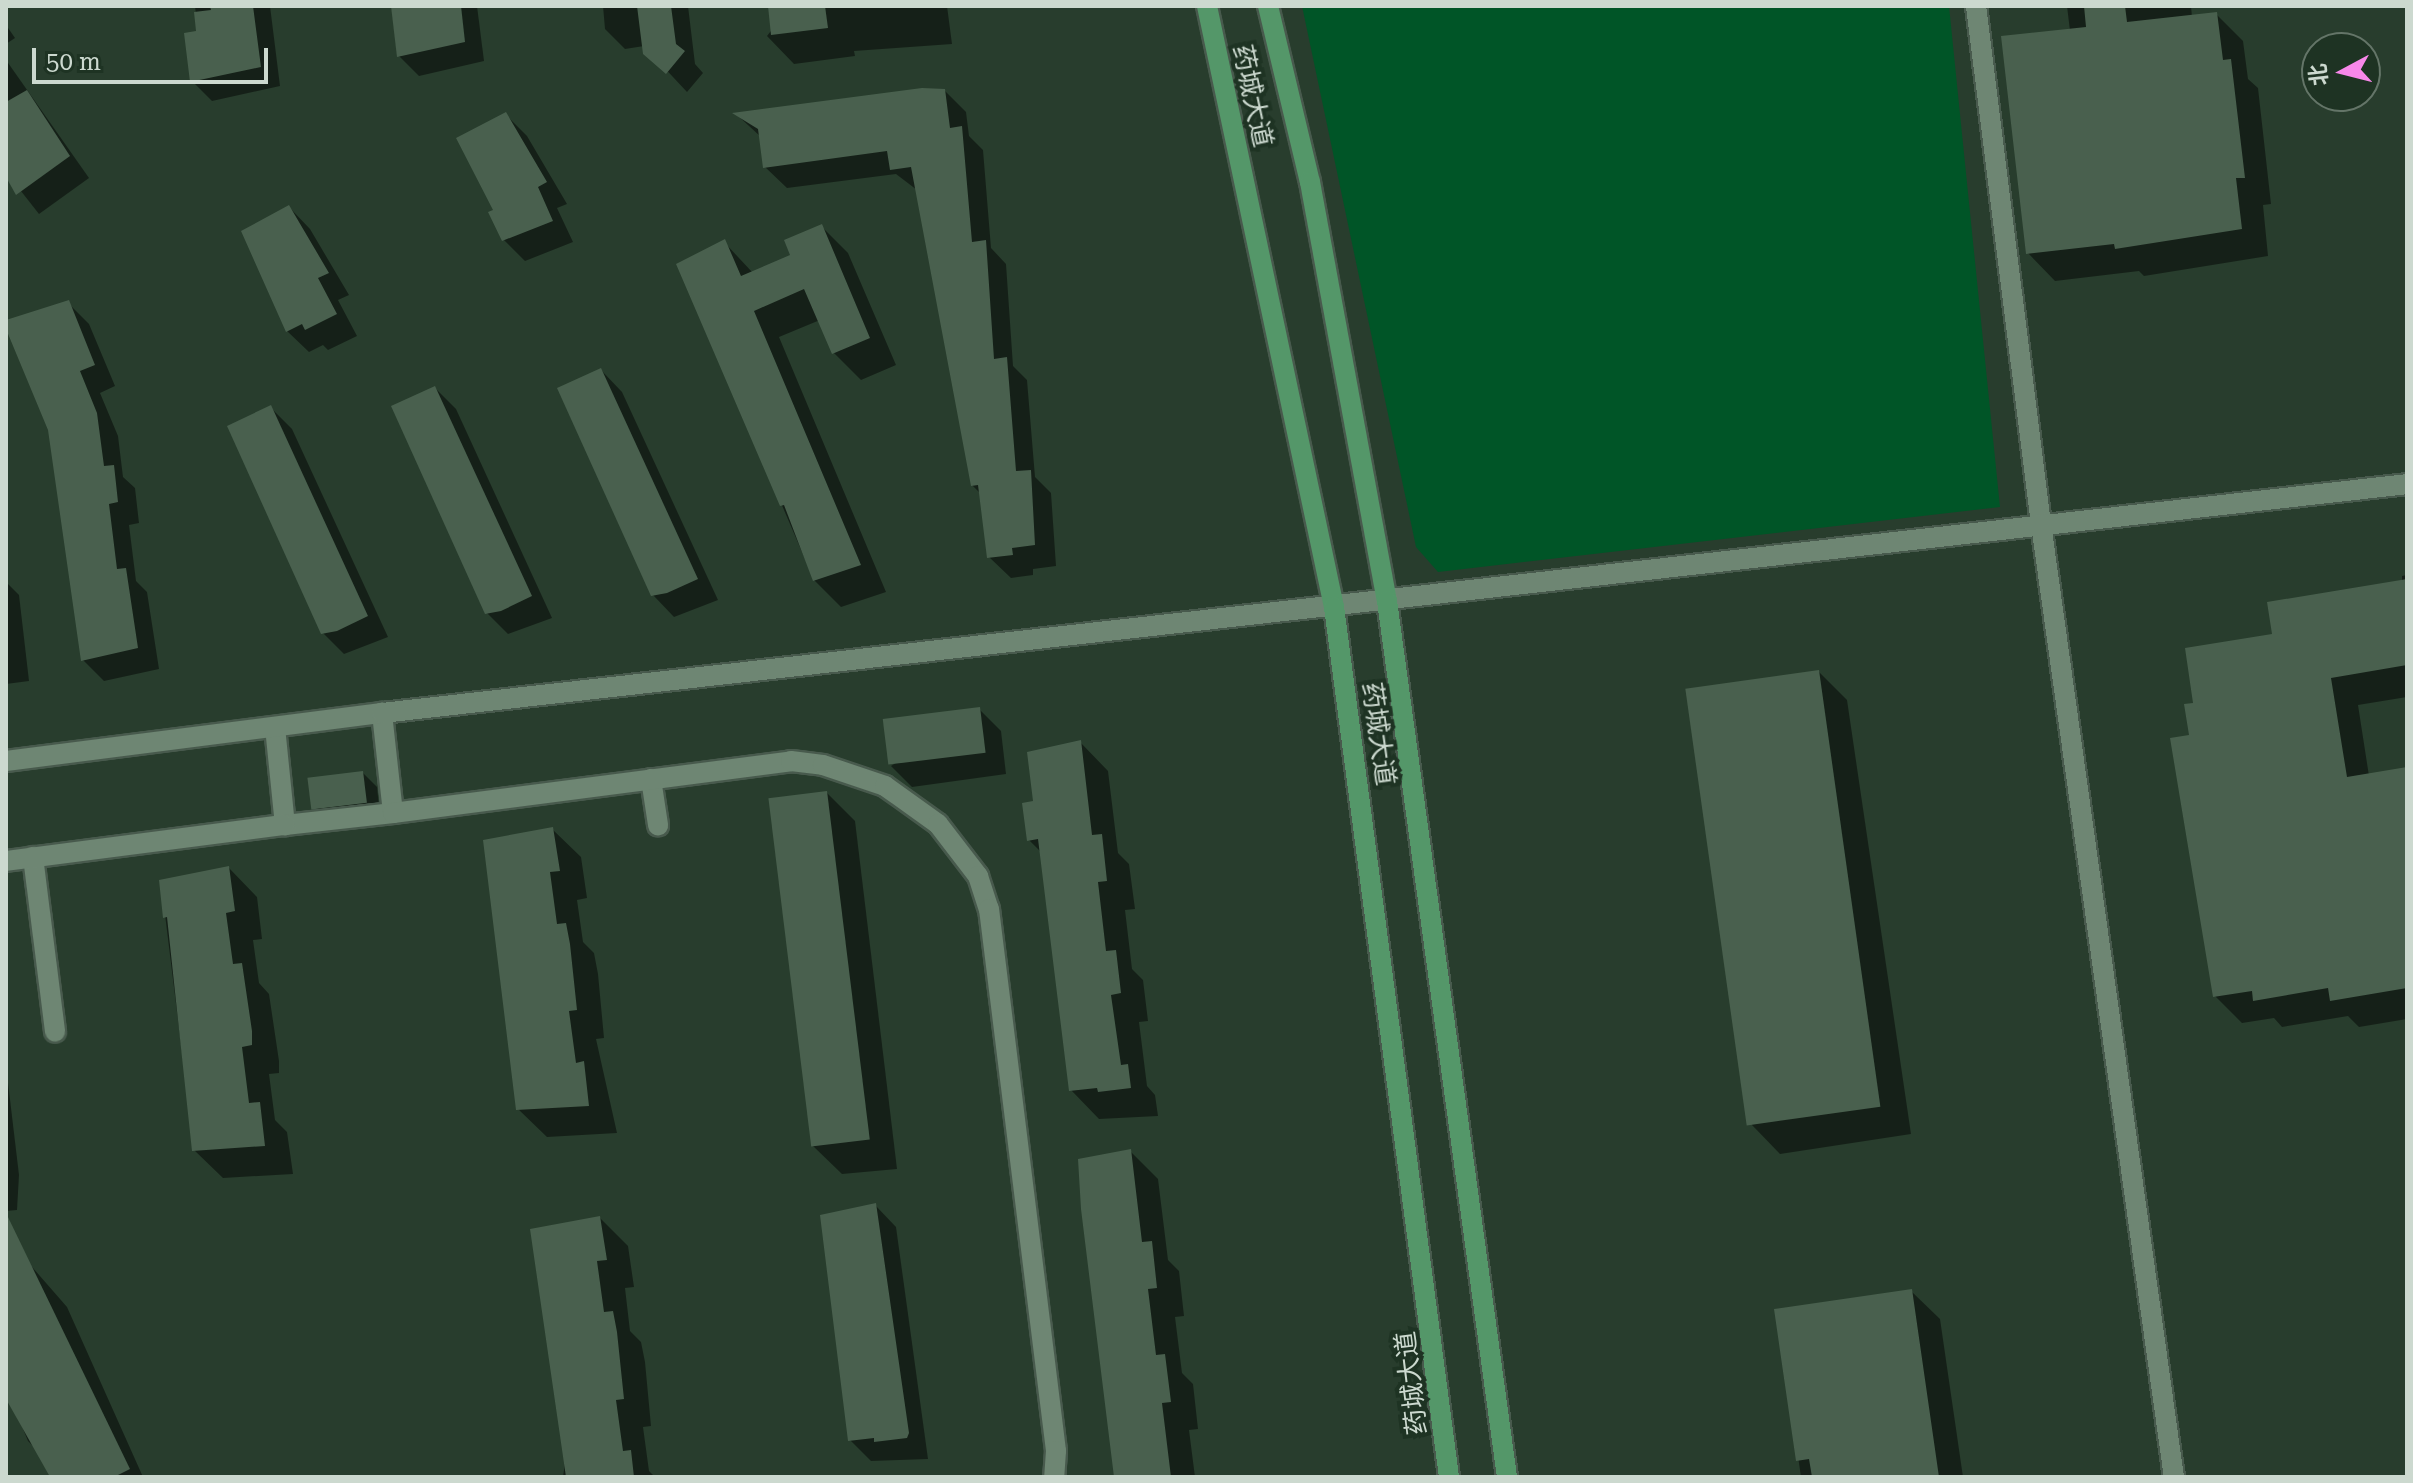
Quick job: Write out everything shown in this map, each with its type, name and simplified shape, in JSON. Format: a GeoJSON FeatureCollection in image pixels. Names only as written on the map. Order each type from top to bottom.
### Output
{"type":"FeatureCollection","features":[{"type":"Feature","properties":{"kind":"main road","name":"药城大道"},"geometry":{"type":"LineString","coordinates":[[1207,6],[1334,607],[1449,1477]]}},
{"type":"Feature","properties":{"kind":"main road","name":"药城大道"},"geometry":{"type":"LineString","coordinates":[[1268,6],[1310,182],[1387,601],[1507,1477]]}},
{"type":"Feature","properties":{"kind":"street"},"geometry":{"type":"LineString","coordinates":[[1976,6],[2041,524],[2174,1477]]}},
{"type":"Feature","properties":{"kind":"street"},"geometry":{"type":"LineString","coordinates":[[6,761],[382,713],[2407,484]]}},
{"type":"Feature","properties":{"kind":"street"},"geometry":{"type":"LineString","coordinates":[[382,713],[393,813]]}},
{"type":"Feature","properties":{"kind":"street"},"geometry":{"type":"LineString","coordinates":[[275,727],[285,825]]}},
{"type":"Feature","properties":{"kind":"street"},"geometry":{"type":"LineString","coordinates":[[6,861],[791,761],[855,773],[894,792],[938,824],[978,876],[991,924],[1056,1451],[1054,1477]]}},
{"type":"Feature","properties":{"kind":"street"},"geometry":{"type":"LineString","coordinates":[[651,779],[658,825]]}},
{"type":"Feature","properties":{"kind":"street"},"geometry":{"type":"LineString","coordinates":[[33,857],[55,1032]]}},
{"type":"Feature","properties":{"kind":"green space"},"geometry":{"type":"Polygon","coordinates":[[[1302,6],[1949,6],[2000,507],[1438,572],[1416,547],[1302,6]]]}},
{"type":"Feature","properties":{"kind":"building"},"geometry":{"type":"Polygon","coordinates":[[[210,6],[253,6],[261,67],[190,82],[184,33],[196,31],[194,12],[211,10],[210,6]]]}},
{"type":"Feature","properties":{"kind":"building"},"geometry":{"type":"Polygon","coordinates":[[[391,6],[461,6],[465,42],[397,57],[391,6]]]}},
{"type":"Feature","properties":{"kind":"building"},"geometry":{"type":"Polygon","coordinates":[[[637,6],[671,6],[676,44],[685,51],[666,74],[643,54],[637,6]]]}},
{"type":"Feature","properties":{"kind":"building"},"geometry":{"type":"Polygon","coordinates":[[[768,6],[825,6],[828,28],[771,35],[768,6]]]}},
{"type":"Feature","properties":{"kind":"building"},"geometry":{"type":"Polygon","coordinates":[[[2084,6],[2125,6],[2127,22],[2217,12],[2223,60],[2231,59],[2245,178],[2236,178],[2242,229],[2115,249],[2114,244],[2026,254],[2001,36],[2086,27],[2084,6]]]}},
{"type":"Feature","properties":{"kind":"building"},"geometry":{"type":"Polygon","coordinates":[[[922,88],[945,89],[950,128],[962,126],[972,242],[986,240],[994,359],[1007,357],[1016,471],[1031,470],[1035,545],[1012,548],[1013,555],[987,558],[978,485],[971,486],[911,167],[890,170],[887,151],[763,168],[758,129],[732,113],[922,88]]]}},
{"type":"Feature","properties":{"kind":"building"},"geometry":{"type":"Polygon","coordinates":[[[27,90],[70,156],[16,195],[6,177],[6,102],[27,90]]]}},
{"type":"Feature","properties":{"kind":"building"},"geometry":{"type":"Polygon","coordinates":[[[506,112],[547,182],[538,187],[553,221],[502,241],[488,212],[493,210],[456,138],[506,112]]]}},
{"type":"Feature","properties":{"kind":"building"},"geometry":{"type":"Polygon","coordinates":[[[289,205],[329,273],[318,278],[337,314],[305,330],[302,324],[286,332],[241,231],[289,205]]]}},
{"type":"Feature","properties":{"kind":"building"},"geometry":{"type":"Polygon","coordinates":[[[822,224],[870,338],[832,354],[804,289],[754,311],[861,565],[813,581],[784,505],[780,506],[676,264],[725,239],[741,276],[790,255],[784,240],[822,224]]]}},
{"type":"Feature","properties":{"kind":"building"},"geometry":{"type":"Polygon","coordinates":[[[69,300],[95,365],[80,371],[97,413],[104,466],[114,465],[118,502],[109,504],[117,569],[126,568],[138,648],[81,661],[48,430],[6,329],[6,320],[69,300]]]}},
{"type":"Feature","properties":{"kind":"building"},"geometry":{"type":"Polygon","coordinates":[[[601,368],[698,579],[667,593],[651,596],[557,388],[601,368]]]}},
{"type":"Feature","properties":{"kind":"building"},"geometry":{"type":"Polygon","coordinates":[[[435,386],[532,596],[501,611],[485,614],[391,406],[435,386]]]}},
{"type":"Feature","properties":{"kind":"building"},"geometry":{"type":"Polygon","coordinates":[[[271,405],[368,616],[337,631],[321,634],[227,426],[271,405]]]}},
{"type":"Feature","properties":{"kind":"building"},"geometry":{"type":"Polygon","coordinates":[[[2407,579],[2407,665],[2331,678],[2347,777],[2407,767],[2407,988],[2330,1001],[2328,988],[2253,1001],[2252,991],[2213,997],[2170,738],[2189,735],[2184,704],[2193,703],[2185,648],[2272,634],[2267,602],[2407,579]]]}},
{"type":"Feature","properties":{"kind":"building"},"geometry":{"type":"Polygon","coordinates":[[[1819,670],[1880,1107],[1747,1125],[1685,689],[1819,670]]]}},
{"type":"Feature","properties":{"kind":"building"},"geometry":{"type":"Polygon","coordinates":[[[980,707],[986,753],[888,765],[883,719],[980,707]]]}},
{"type":"Feature","properties":{"kind":"building"},"geometry":{"type":"Polygon","coordinates":[[[1081,740],[1092,835],[1102,834],[1107,881],[1098,882],[1106,951],[1116,950],[1121,993],[1111,995],[1121,1065],[1128,1064],[1131,1088],[1098,1092],[1097,1088],[1069,1091],[1038,839],[1027,841],[1022,803],[1033,801],[1027,752],[1081,740]]]}},
{"type":"Feature","properties":{"kind":"building"},"geometry":{"type":"Polygon","coordinates":[[[363,771],[367,803],[311,810],[307,778],[363,771]]]}},
{"type":"Feature","properties":{"kind":"building"},"geometry":{"type":"Polygon","coordinates":[[[827,791],[870,1139],[811,1147],[768,798],[827,791]]]}},
{"type":"Feature","properties":{"kind":"building"},"geometry":{"type":"Polygon","coordinates":[[[553,827],[560,871],[550,872],[557,924],[566,923],[570,944],[577,1010],[569,1011],[576,1063],[584,1061],[589,1106],[516,1110],[483,840],[553,827]]]}},
{"type":"Feature","properties":{"kind":"building"},"geometry":{"type":"Polygon","coordinates":[[[229,866],[235,911],[226,913],[233,964],[242,963],[252,1031],[252,1045],[242,1047],[249,1103],[260,1102],[265,1146],[192,1151],[167,917],[163,918],[159,880],[229,866]]]}},
{"type":"Feature","properties":{"kind":"building"},"geometry":{"type":"Polygon","coordinates":[[[1131,1149],[1142,1242],[1152,1241],[1157,1288],[1148,1289],[1156,1355],[1165,1354],[1171,1402],[1162,1403],[1171,1477],[1114,1477],[1081,1209],[1078,1159],[1131,1149]]]}},
{"type":"Feature","properties":{"kind":"building"},"geometry":{"type":"Polygon","coordinates":[[[876,1203],[909,1433],[907,1438],[848,1441],[820,1215],[876,1203]]]}},
{"type":"Feature","properties":{"kind":"building"},"geometry":{"type":"Polygon","coordinates":[[[6,1213],[130,1469],[114,1477],[50,1477],[6,1399],[6,1213]]]}},
{"type":"Feature","properties":{"kind":"building"},"geometry":{"type":"Polygon","coordinates":[[[600,1216],[607,1260],[597,1261],[604,1312],[613,1311],[617,1332],[624,1399],[616,1400],[623,1451],[631,1450],[634,1477],[566,1477],[530,1229],[600,1216]]]}},
{"type":"Feature","properties":{"kind":"building"},"geometry":{"type":"Polygon","coordinates":[[[1912,1289],[1939,1477],[1812,1477],[1809,1459],[1796,1461],[1774,1309],[1912,1289]]]}}]}
